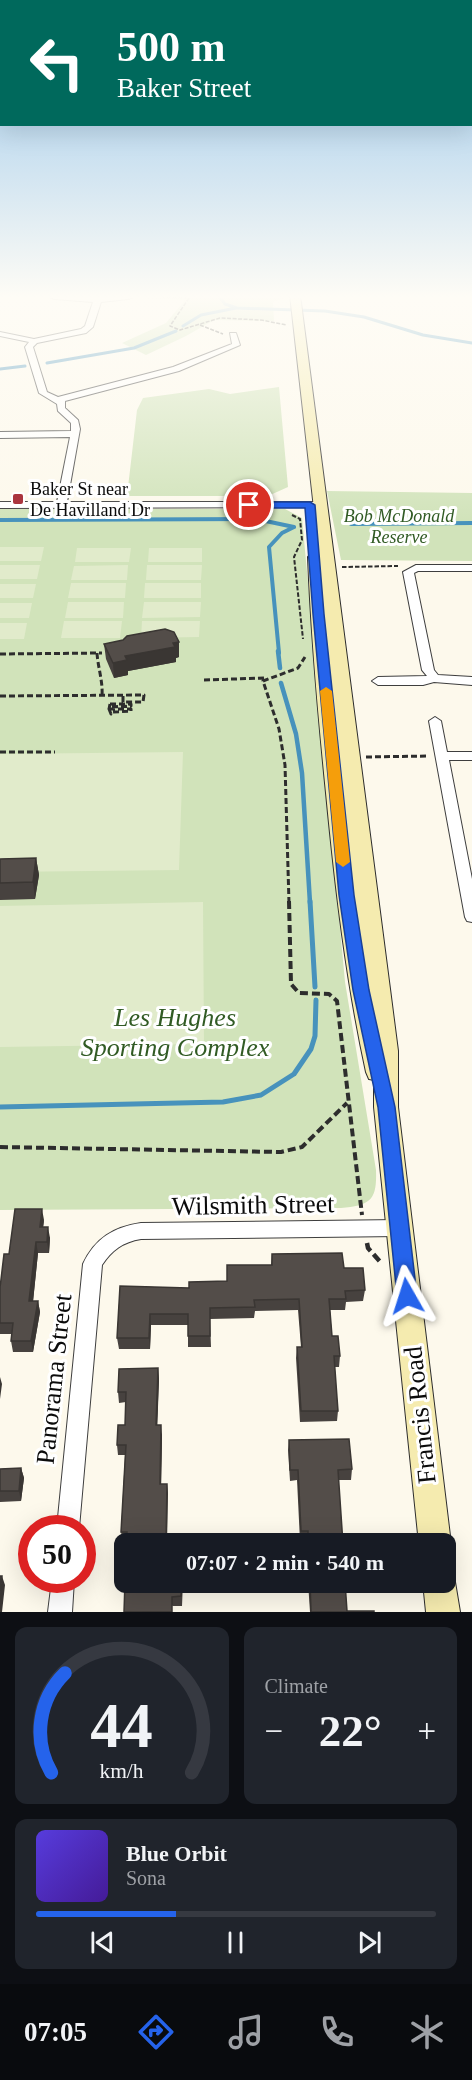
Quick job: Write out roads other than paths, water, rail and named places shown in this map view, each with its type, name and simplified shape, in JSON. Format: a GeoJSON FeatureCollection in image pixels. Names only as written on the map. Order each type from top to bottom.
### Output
{"type":"FeatureCollection","features":[{"type":"Feature","properties":{"kind":"main road","name":"Francis Road"},"geometry":{"type":"LineString","coordinates":[[301,370],[310,429],[306,468],[316,505],[319,624],[348,904],[371,1042],[387,1107],[434,1533]]}},
{"type":"Feature","properties":{"kind":"main road"},"geometry":{"type":"LineString","coordinates":[[440,1593],[443,1612]]}},
{"type":"Feature","properties":{"kind":"street"},"geometry":{"type":"LineString","coordinates":[[36,370],[43,393],[62,403],[61,409],[75,422],[75,434],[61,505]]}},
{"type":"Feature","properties":{"kind":"street"},"geometry":{"type":"LineString","coordinates":[[57,400],[171,370]]}},
{"type":"Feature","properties":{"kind":"street"},"geometry":{"type":"LineString","coordinates":[[0,435],[75,434]]}},
{"type":"Feature","properties":{"kind":"street"},"geometry":{"type":"LineString","coordinates":[[0,505],[316,505]]}},
{"type":"Feature","properties":{"kind":"street"},"geometry":{"type":"LineString","coordinates":[[434,678],[428,670],[409,576],[411,569],[472,568]]}},
{"type":"Feature","properties":{"kind":"street"},"geometry":{"type":"LineString","coordinates":[[378,681],[423,681],[434,678],[472,681]]}},
{"type":"Feature","properties":{"kind":"street"},"geometry":{"type":"LineString","coordinates":[[435,721],[472,917]]}},
{"type":"Feature","properties":{"kind":"street"},"geometry":{"type":"LineString","coordinates":[[442,756],[472,756]]}},
{"type":"Feature","properties":{"kind":"street","name":"Wilsmith Street"},"geometry":{"type":"LineString","coordinates":[[110,1240],[122,1234],[141,1231],[399,1228]]}},
{"type":"Feature","properties":{"kind":"street","name":"Panorama Street"},"geometry":{"type":"LineString","coordinates":[[69,1515],[93,1264],[99,1251],[110,1240]]}},
{"type":"Feature","properties":{"kind":"street"},"geometry":{"type":"LineString","coordinates":[[60,1612],[62,1593]]}},
{"type":"Feature","properties":{"kind":"waterway"},"geometry":{"type":"LineString","coordinates":[[0,520],[256,519],[294,527],[282,533],[269,547],[279,653]]}},
{"type":"Feature","properties":{"kind":"waterway"},"geometry":{"type":"LineString","coordinates":[[351,524],[472,523]]}},
{"type":"Feature","properties":{"kind":"waterway"},"geometry":{"type":"LineString","coordinates":[[278,651],[280,668]]}},
{"type":"Feature","properties":{"kind":"waterway"},"geometry":{"type":"LineString","coordinates":[[281,683],[296,734],[302,773],[310,903]]}},
{"type":"Feature","properties":{"kind":"waterway"},"geometry":{"type":"LineString","coordinates":[[310,901],[315,987]]}},
{"type":"Feature","properties":{"kind":"waterway"},"geometry":{"type":"LineString","coordinates":[[0,1107],[223,1102],[261,1095],[294,1074],[311,1049],[315,1036],[316,1000]]}},
{"type":"Feature","properties":{"kind":"place","name":"Baker St near De Havilland Dr"},"geometry":{"type":"Point","coordinates":[18,499]}},
{"type":"Feature","properties":{"kind":"park label","name":"Bob McDonald Reserve"},"geometry":{"type":"Point","coordinates":[399,526]}},
{"type":"Feature","properties":{"kind":"park label","name":"Les Hughes Sporting Complex"},"geometry":{"type":"Point","coordinates":[175,1032]}}]}
